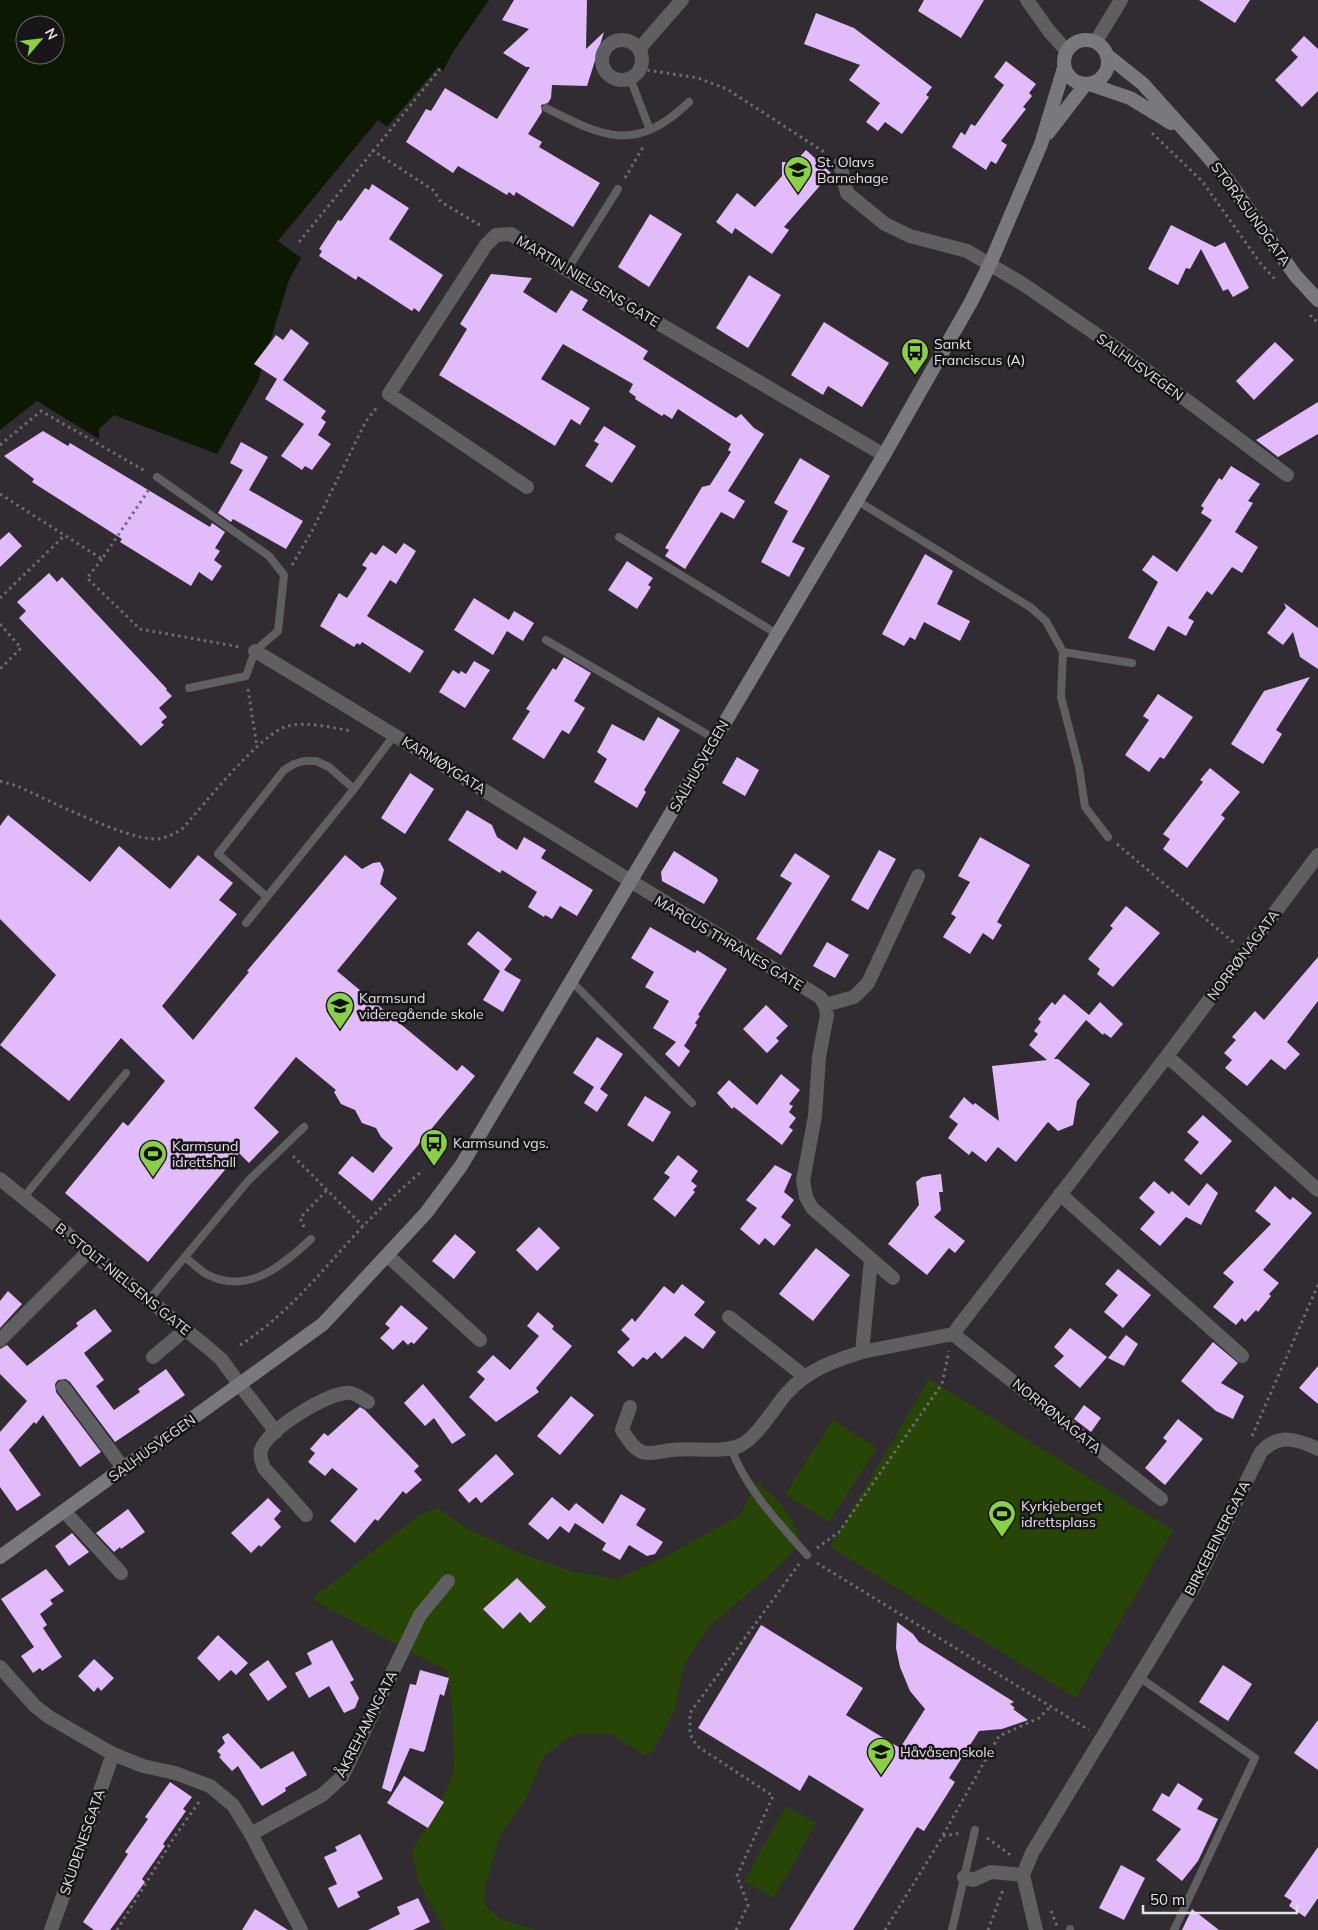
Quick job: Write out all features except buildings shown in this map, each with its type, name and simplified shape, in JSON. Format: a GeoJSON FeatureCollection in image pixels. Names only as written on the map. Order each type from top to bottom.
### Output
{"type":"FeatureCollection","features":[{"type":"Feature","properties":{"kind":"main road"},"geometry":{"type":"LineString","coordinates":[[1082,40],[1096,41],[1108,56],[1106,72],[1097,82],[1087,84],[1072,80],[1064,68],[1066,50],[1082,40]]}},
{"type":"Feature","properties":{"kind":"main road","name":"STORASUNDGATA"},"geometry":{"type":"LineString","coordinates":[[1108,56],[1143,84],[1227,179],[1274,248],[1318,300]]}},
{"type":"Feature","properties":{"kind":"main road","name":"SALHUSVEGEN"},"geometry":{"type":"LineString","coordinates":[[0,1557],[323,1324],[426,1213],[461,1166],[884,455],[990,264],[1041,144],[1064,68]]}},
{"type":"Feature","properties":{"kind":"main road","name":"STORASUNDGATA"},"geometry":{"type":"LineString","coordinates":[[1087,84],[1130,98],[1182,129]]}},
{"type":"Feature","properties":{"kind":"main road","name":"SALHUSVEGEN"},"geometry":{"type":"LineString","coordinates":[[1041,144],[1087,84]]}},
{"type":"Feature","properties":{"kind":"street"},"geometry":{"type":"LineString","coordinates":[[639,49],[682,0]]}},
{"type":"Feature","properties":{"kind":"street"},"geometry":{"type":"LineString","coordinates":[[1027,0],[1049,31],[1066,50]]}},
{"type":"Feature","properties":{"kind":"street"},"geometry":{"type":"LineString","coordinates":[[1096,41],[1121,0]]}},
{"type":"Feature","properties":{"kind":"street"},"geometry":{"type":"LineString","coordinates":[[617,41],[630,42],[639,49],[642,56],[635,74],[623,80],[608,74],[603,63],[606,49],[617,41]]}},
{"type":"Feature","properties":{"kind":"street"},"geometry":{"type":"LineString","coordinates":[[840,164],[847,194],[885,224],[910,236],[967,251],[990,264]]}},
{"type":"Feature","properties":{"kind":"street","name":"MARTIN NIELSENS GATE"},"geometry":{"type":"LineString","coordinates":[[496,235],[511,234],[567,270],[884,455]]}},
{"type":"Feature","properties":{"kind":"street"},"geometry":{"type":"LineString","coordinates":[[496,235],[486,246],[389,394],[527,487]]}},
{"type":"Feature","properties":{"kind":"street","name":"SALHUSVEGEN"},"geometry":{"type":"LineString","coordinates":[[990,264],[1112,345],[1287,475]]}},
{"type":"Feature","properties":{"kind":"street","name":"KARMØYGATA"},"geometry":{"type":"LineString","coordinates":[[255,651],[395,734],[631,883]]}},
{"type":"Feature","properties":{"kind":"street","name":"NORRØNAGATA"},"geometry":{"type":"LineString","coordinates":[[1161,1499],[953,1334],[1167,1056],[1318,855]]}},
{"type":"Feature","properties":{"kind":"street"},"geometry":{"type":"LineString","coordinates":[[893,1278],[812,1208],[806,1196],[803,1181],[815,1116],[819,1058],[827,1015],[826,1005],[854,997],[868,983],[918,876]]}},
{"type":"Feature","properties":{"kind":"street","name":"MARCUS THRANES GATE"},"geometry":{"type":"LineString","coordinates":[[631,883],[820,997],[826,1005]]}},
{"type":"Feature","properties":{"kind":"street"},"geometry":{"type":"LineString","coordinates":[[1167,1056],[1318,1190]]}},
{"type":"Feature","properties":{"kind":"street","name":"B. STOLT-NIELSENS GATE"},"geometry":{"type":"LineString","coordinates":[[0,1179],[220,1359],[240,1385]]}},
{"type":"Feature","properties":{"kind":"street"},"geometry":{"type":"LineString","coordinates":[[1060,1194],[1242,1356]]}},
{"type":"Feature","properties":{"kind":"street"},"geometry":{"type":"LineString","coordinates":[[0,1340],[89,1251]]}},
{"type":"Feature","properties":{"kind":"street"},"geometry":{"type":"LineString","coordinates":[[388,1256],[480,1340]]}},
{"type":"Feature","properties":{"kind":"street"},"geometry":{"type":"LineString","coordinates":[[862,1352],[871,1260]]}},
{"type":"Feature","properties":{"kind":"street"},"geometry":{"type":"LineString","coordinates":[[729,1317],[804,1376]]}},
{"type":"Feature","properties":{"kind":"street"},"geometry":{"type":"LineString","coordinates":[[153,1357],[185,1330]]}},
{"type":"Feature","properties":{"kind":"street"},"geometry":{"type":"LineString","coordinates":[[630,1407],[622,1430],[628,1440],[641,1451],[650,1454],[674,1449],[731,1448],[742,1445],[752,1436],[804,1376],[822,1366],[862,1352],[953,1334]]}},
{"type":"Feature","properties":{"kind":"street"},"geometry":{"type":"LineString","coordinates":[[240,1385],[276,1432]]}},
{"type":"Feature","properties":{"kind":"street"},"geometry":{"type":"LineString","coordinates":[[64,1387],[124,1469]]}},
{"type":"Feature","properties":{"kind":"street"},"geometry":{"type":"LineString","coordinates":[[306,1516],[264,1468],[260,1459],[261,1450],[266,1440],[312,1406],[340,1394],[352,1393],[368,1402]]}},
{"type":"Feature","properties":{"kind":"street","name":"BIRKEBEINERGATA"},"geometry":{"type":"LineString","coordinates":[[1023,1875],[1032,1853],[1212,1554],[1261,1452],[1275,1441],[1285,1438],[1296,1439],[1318,1449]]}},
{"type":"Feature","properties":{"kind":"street"},"geometry":{"type":"LineString","coordinates":[[64,1511],[121,1573]]}},
{"type":"Feature","properties":{"kind":"street","name":"ÅKREHAMNGATA"},"geometry":{"type":"LineString","coordinates":[[251,1834],[322,1795],[342,1777],[420,1615],[448,1581]]}},
{"type":"Feature","properties":{"kind":"street"},"geometry":{"type":"LineString","coordinates":[[0,1667],[35,1706],[113,1754],[143,1766],[174,1773],[210,1786],[233,1805],[251,1834],[301,1930]]}},
{"type":"Feature","properties":{"kind":"street","name":"SKUDENESGATA"},"geometry":{"type":"LineString","coordinates":[[51,1930],[113,1754]]}},
{"type":"Feature","properties":{"kind":"street"},"geometry":{"type":"LineString","coordinates":[[964,1877],[974,1880],[991,1872],[1023,1875],[1036,1930]]}},
{"type":"Feature","properties":{"kind":"lane"},"geometry":{"type":"LineString","coordinates":[[635,74],[650,130]]}},
{"type":"Feature","properties":{"kind":"lane"},"geometry":{"type":"LineString","coordinates":[[546,108],[593,131],[610,136],[629,136],[650,130],[675,115],[690,102]]}},
{"type":"Feature","properties":{"kind":"lane"},"geometry":{"type":"LineString","coordinates":[[567,270],[618,189]]}},
{"type":"Feature","properties":{"kind":"lane"},"geometry":{"type":"LineString","coordinates":[[157,477],[270,556],[284,575],[278,631],[255,651],[246,676],[189,688]]}},
{"type":"Feature","properties":{"kind":"lane"},"geometry":{"type":"LineString","coordinates":[[856,500],[1030,607],[1046,621],[1063,652],[1061,697],[1079,767],[1085,808],[1108,837]]}},
{"type":"Feature","properties":{"kind":"lane"},"geometry":{"type":"LineString","coordinates":[[619,538],[778,634]]}},
{"type":"Feature","properties":{"kind":"lane"},"geometry":{"type":"LineString","coordinates":[[546,640],[715,739]]}},
{"type":"Feature","properties":{"kind":"lane"},"geometry":{"type":"LineString","coordinates":[[1063,652],[1132,663]]}},
{"type":"Feature","properties":{"kind":"lane"},"geometry":{"type":"LineString","coordinates":[[246,924],[354,789],[395,734]]}},
{"type":"Feature","properties":{"kind":"lane"},"geometry":{"type":"LineString","coordinates":[[267,898],[218,854],[284,770],[304,761],[316,761],[329,767],[354,789]]}},
{"type":"Feature","properties":{"kind":"lane"},"geometry":{"type":"LineString","coordinates":[[572,982],[692,1103]]}},
{"type":"Feature","properties":{"kind":"lane"},"geometry":{"type":"LineString","coordinates":[[23,1198],[126,1073]]}},
{"type":"Feature","properties":{"kind":"lane"},"geometry":{"type":"LineString","coordinates":[[149,1300],[186,1258],[248,1181],[304,1127]]}},
{"type":"Feature","properties":{"kind":"lane"},"geometry":{"type":"LineString","coordinates":[[186,1258],[207,1274],[221,1279],[250,1281],[278,1268],[311,1239]]}},
{"type":"Feature","properties":{"kind":"lane"},"geometry":{"type":"LineString","coordinates":[[731,1448],[737,1465],[754,1490],[807,1555]]}},
{"type":"Feature","properties":{"kind":"lane"},"geometry":{"type":"LineString","coordinates":[[1139,1677],[1255,1758],[1174,1930]]}},
{"type":"Feature","properties":{"kind":"lane"},"geometry":{"type":"LineString","coordinates":[[952,1930],[975,1830]]}},
{"type":"Feature","properties":{"kind":"path"},"geometry":{"type":"LineString","coordinates":[[299,242],[440,68]]}},
{"type":"Feature","properties":{"kind":"path"},"geometry":{"type":"LineString","coordinates":[[635,74],[698,78],[727,89],[822,150],[840,164]]}},
{"type":"Feature","properties":{"kind":"path"},"geometry":{"type":"LineString","coordinates":[[1147,128],[1202,181],[1260,264],[1280,284]]}},
{"type":"Feature","properties":{"kind":"path"},"geometry":{"type":"LineString","coordinates":[[618,189],[636,162],[650,130]]}},
{"type":"Feature","properties":{"kind":"path"},"geometry":{"type":"LineString","coordinates":[[372,150],[433,190],[441,202],[496,235]]}},
{"type":"Feature","properties":{"kind":"path"},"geometry":{"type":"LineString","coordinates":[[1305,310],[1318,323]]}},
{"type":"Feature","properties":{"kind":"path"},"geometry":{"type":"LineString","coordinates":[[284,575],[303,548],[366,421],[389,394]]}},
{"type":"Feature","properties":{"kind":"path"},"geometry":{"type":"LineString","coordinates":[[0,445],[40,411],[157,477],[102,559],[87,578],[140,629],[221,642],[255,651]]}},
{"type":"Feature","properties":{"kind":"path"},"geometry":{"type":"LineString","coordinates":[[0,494],[102,559]]}},
{"type":"Feature","properties":{"kind":"path"},"geometry":{"type":"LineString","coordinates":[[0,598],[65,536]]}},
{"type":"Feature","properties":{"kind":"path"},"geometry":{"type":"LineString","coordinates":[[0,624],[21,648],[0,668]]}},
{"type":"Feature","properties":{"kind":"path"},"geometry":{"type":"LineString","coordinates":[[246,676],[257,747]]}},
{"type":"Feature","properties":{"kind":"path"},"geometry":{"type":"LineString","coordinates":[[0,781],[17,786],[122,831],[157,839],[182,830],[268,736],[289,726],[316,726],[360,732],[368,731],[377,723]]}},
{"type":"Feature","properties":{"kind":"path"},"geometry":{"type":"LineString","coordinates":[[1108,837],[1245,952]]}},
{"type":"Feature","properties":{"kind":"path"},"geometry":{"type":"LineString","coordinates":[[283,1147],[363,1226]]}},
{"type":"Feature","properties":{"kind":"path"},"geometry":{"type":"LineString","coordinates":[[240,1345],[264,1330],[290,1307],[363,1226],[423,1170]]}},
{"type":"Feature","properties":{"kind":"path"},"geometry":{"type":"LineString","coordinates":[[311,1239],[300,1218],[328,1190]]}},
{"type":"Feature","properties":{"kind":"path"},"geometry":{"type":"LineString","coordinates":[[1250,1440],[1318,1286]]}},
{"type":"Feature","properties":{"kind":"path"},"geometry":{"type":"LineString","coordinates":[[736,1930],[748,1905],[737,1876],[773,1796],[697,1746],[690,1734],[690,1713],[790,1573],[807,1555],[839,1532],[942,1384],[953,1334]]}},
{"type":"Feature","properties":{"kind":"path"},"geometry":{"type":"LineString","coordinates":[[807,1555],[1090,1730]]}},
{"type":"Feature","properties":{"kind":"path"},"geometry":{"type":"LineString","coordinates":[[885,1930],[943,1836],[999,1736],[1033,1722],[1052,1706]]}},
{"type":"Feature","properties":{"kind":"path"},"geometry":{"type":"LineString","coordinates":[[1085,1739],[1095,1722]]}},
{"type":"Feature","properties":{"kind":"path"},"geometry":{"type":"LineString","coordinates":[[117,1930],[175,1836],[210,1786]]}},
{"type":"Feature","properties":{"kind":"path"},"geometry":{"type":"LineString","coordinates":[[943,1836],[975,1830],[1015,1858]]}},
{"type":"Feature","properties":{"kind":"green space","name":"Kyrkjeberget idrettsplass"},"geometry":{"type":"Polygon","coordinates":[[[929,1379],[1173,1530],[1076,1698],[830,1547],[929,1379]]]}},
{"type":"Feature","properties":{"kind":"green space"},"geometry":{"type":"Polygon","coordinates":[[[833,1420],[877,1448],[829,1522],[785,1494],[833,1420]]]}},
{"type":"Feature","properties":{"kind":"green space"},"geometry":{"type":"Polygon","coordinates":[[[740,1472],[761,1486],[778,1501],[791,1519],[801,1543],[777,1568],[708,1628],[684,1664],[675,1709],[653,1751],[645,1756],[611,1734],[575,1734],[545,1755],[525,1800],[500,1836],[486,1884],[484,1904],[500,1919],[537,1930],[445,1930],[418,1880],[412,1850],[436,1814],[454,1771],[452,1704],[447,1671],[320,1604],[313,1598],[421,1514],[438,1508],[468,1529],[515,1551],[570,1571],[617,1579],[663,1558],[740,1515],[750,1495],[740,1472]]]}},
{"type":"Feature","properties":{"kind":"green space"},"geometry":{"type":"Polygon","coordinates":[[[786,1806],[816,1823],[774,1898],[744,1881],[786,1806]]]}},
{"type":"Feature","properties":{"kind":"shaded area"},"geometry":{"type":"Polygon","coordinates":[[[0,0],[489,0],[453,52],[443,71],[438,67],[387,127],[378,120],[278,241],[301,258],[289,280],[258,381],[217,454],[114,415],[99,429],[99,439],[37,401],[0,430],[0,0]]]}},
{"type":"Feature","properties":{"kind":"place","name":"St. Olavs Barnehage"},"geometry":{"type":"Point","coordinates":[798,194]}},
{"type":"Feature","properties":{"kind":"place","name":"Sankt Franciscus (A)"},"geometry":{"type":"Point","coordinates":[915,376]}},
{"type":"Feature","properties":{"kind":"place","name":"Karmsund videregående skole"},"geometry":{"type":"Point","coordinates":[340,1030]}},
{"type":"Feature","properties":{"kind":"place","name":"Karmsund vgs."},"geometry":{"type":"Point","coordinates":[434,1167]}},
{"type":"Feature","properties":{"kind":"place","name":"Karmsund idrettshall"},"geometry":{"type":"Point","coordinates":[153,1178]}},
{"type":"Feature","properties":{"kind":"place","name":"Kyrkjeberget idrettsplass"},"geometry":{"type":"Point","coordinates":[1002,1538]}},
{"type":"Feature","properties":{"kind":"place","name":"Håvåsen skole"},"geometry":{"type":"Point","coordinates":[881,1776]}}]}
